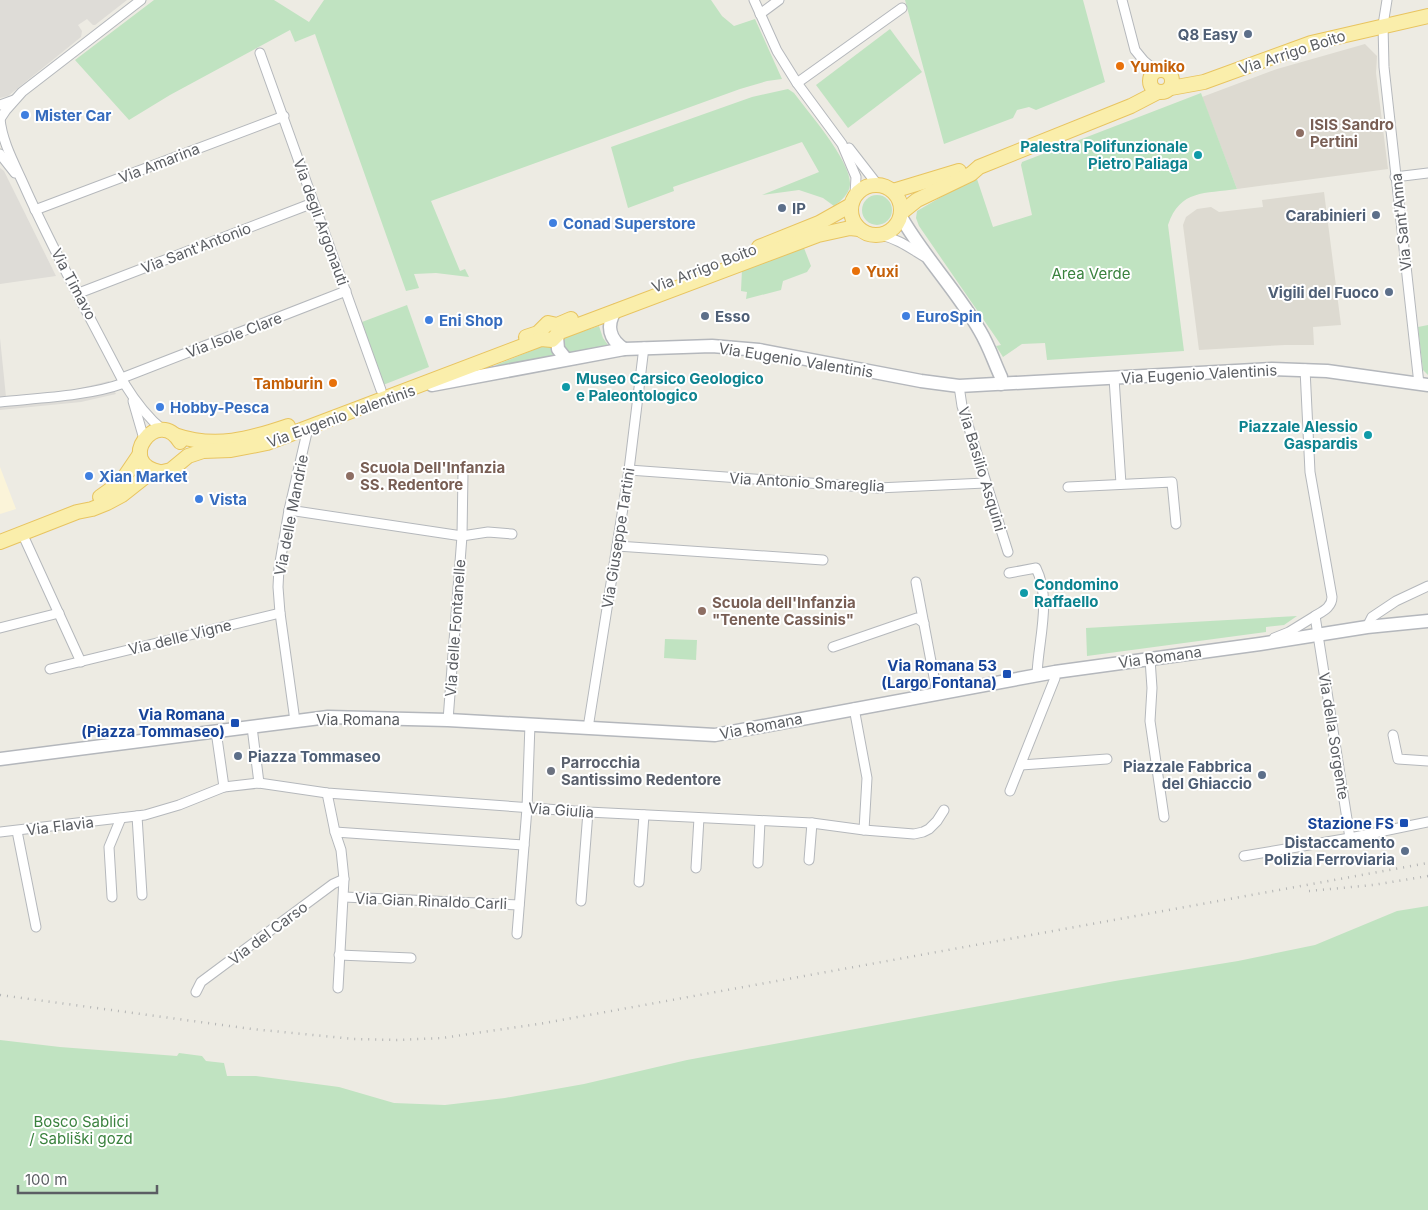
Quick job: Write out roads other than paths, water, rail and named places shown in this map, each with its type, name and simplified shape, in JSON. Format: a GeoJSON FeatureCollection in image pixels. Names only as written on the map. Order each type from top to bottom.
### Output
{"type":"FeatureCollection","features":[{"type":"Feature","properties":{"kind":"main road","name":"Via Arrigo Boito"},"geometry":{"type":"LineString","coordinates":[[893,190],[934,180],[969,168],[979,167],[1122,110],[1158,85],[1187,84],[1210,80],[1311,43],[1382,25],[1428,16]]}},
{"type":"Feature","properties":{"kind":"main road","name":"Via Arrigo Boito"},"geometry":{"type":"LineString","coordinates":[[408,385],[615,311],[818,234],[850,228],[859,229],[869,234],[881,235],[895,227],[901,214],[917,200],[971,174],[979,167]]}},
{"type":"Feature","properties":{"kind":"main road","name":"Via Arrigo Boito"},"geometry":{"type":"LineString","coordinates":[[551,333],[835,215],[865,187],[877,184]]}},
{"type":"Feature","properties":{"kind":"main road"},"geometry":{"type":"LineString","coordinates":[[877,184],[893,190],[900,202],[901,214]]}},
{"type":"Feature","properties":{"kind":"main road"},"geometry":{"type":"LineString","coordinates":[[853,200],[851,215],[859,229]]}},
{"type":"Feature","properties":{"kind":"main road","name":"Via Eugenio Valentinis"},"geometry":{"type":"LineString","coordinates":[[169,433],[188,440],[221,442],[252,438],[382,390],[408,385]]}},
{"type":"Feature","properties":{"kind":"main road","name":"Via Eugenio Valentinis"},"geometry":{"type":"LineString","coordinates":[[179,462],[188,456],[203,451],[231,450],[267,444],[408,385]]}},
{"type":"Feature","properties":{"kind":"main road"},"geometry":{"type":"LineString","coordinates":[[0,542],[77,512],[107,503],[122,495],[146,476],[171,470],[179,462],[182,451],[179,440],[169,433],[156,431],[144,439],[140,446],[140,454],[142,461],[147,467],[153,471],[160,472]]}},
{"type":"Feature","properties":{"kind":"main road"},"geometry":{"type":"LineString","coordinates":[[77,512],[115,488],[129,472],[140,454]]}},
{"type":"Feature","properties":{"kind":"street"},"geometry":{"type":"LineString","coordinates":[[0,119],[22,92],[141,0]]}},
{"type":"Feature","properties":{"kind":"street"},"geometry":{"type":"LineString","coordinates":[[754,0],[777,52],[797,83],[842,144],[856,177],[853,200]]}},
{"type":"Feature","properties":{"kind":"street"},"geometry":{"type":"LineString","coordinates":[[760,14],[779,0]]}},
{"type":"Feature","properties":{"kind":"street"},"geometry":{"type":"LineString","coordinates":[[1122,0],[1135,50],[1158,85]]}},
{"type":"Feature","properties":{"kind":"street","name":"Via Sant'Anna"},"geometry":{"type":"LineString","coordinates":[[1387,0],[1382,25],[1384,67],[1396,177],[1424,385]]}},
{"type":"Feature","properties":{"kind":"street"},"geometry":{"type":"LineString","coordinates":[[797,83],[902,8]]}},
{"type":"Feature","properties":{"kind":"street","name":"Via degli Argonauti"},"geometry":{"type":"LineString","coordinates":[[260,53],[382,390]]}},
{"type":"Feature","properties":{"kind":"street"},"geometry":{"type":"LineString","coordinates":[[0,105],[14,100]]}},
{"type":"Feature","properties":{"kind":"street","name":"Via Amarina"},"geometry":{"type":"LineString","coordinates":[[35,210],[284,116]]}},
{"type":"Feature","properties":{"kind":"street","name":"Via Timavo"},"geometry":{"type":"LineString","coordinates":[[0,119],[0,129],[35,210],[123,380],[132,396],[153,422],[169,433]]}},
{"type":"Feature","properties":{"kind":"street"},"geometry":{"type":"LineString","coordinates":[[842,144],[848,148],[877,184]]}},
{"type":"Feature","properties":{"kind":"street","name":"Via Timavo"},"geometry":{"type":"LineString","coordinates":[[0,154],[24,185]]}},
{"type":"Feature","properties":{"kind":"street"},"geometry":{"type":"LineString","coordinates":[[1396,177],[1428,173]]}},
{"type":"Feature","properties":{"kind":"street","name":"Via Sant'Antonio"},"geometry":{"type":"LineString","coordinates":[[79,294],[313,203]]}},
{"type":"Feature","properties":{"kind":"street"},"geometry":{"type":"LineString","coordinates":[[901,214],[914,239],[980,331],[997,369],[1001,384]]}},
{"type":"Feature","properties":{"kind":"street"},"geometry":{"type":"LineString","coordinates":[[881,235],[909,246],[930,260]]}},
{"type":"Feature","properties":{"kind":"street","name":"Via Isole Clare"},"geometry":{"type":"LineString","coordinates":[[123,380],[346,291]]}},
{"type":"Feature","properties":{"kind":"street"},"geometry":{"type":"LineString","coordinates":[[615,311],[610,321],[610,331],[614,341],[624,349]]}},
{"type":"Feature","properties":{"kind":"street"},"geometry":{"type":"LineString","coordinates":[[551,333],[558,349],[566,359]]}},
{"type":"Feature","properties":{"kind":"street","name":"Via Eugenio Valentinis"},"geometry":{"type":"LineString","coordinates":[[408,385],[624,349],[712,346],[759,350],[921,381],[960,386],[1272,369],[1305,369],[1424,385]]}},
{"type":"Feature","properties":{"kind":"street","name":"Via Giuseppe Tartini"},"geometry":{"type":"LineString","coordinates":[[588,728],[629,470],[644,347]]}},
{"type":"Feature","properties":{"kind":"street"},"geometry":{"type":"LineString","coordinates":[[1260,644],[1288,632],[1329,607],[1332,602],[1310,472],[1305,369]]}},
{"type":"Feature","properties":{"kind":"street"},"geometry":{"type":"LineString","coordinates":[[1114,378],[1121,484]]}},
{"type":"Feature","properties":{"kind":"street"},"geometry":{"type":"LineString","coordinates":[[0,402],[71,394],[114,386],[123,380]]}},
{"type":"Feature","properties":{"kind":"street","name":"Via Basilio Asquini"},"geometry":{"type":"LineString","coordinates":[[960,386],[962,406],[1008,552]]}},
{"type":"Feature","properties":{"kind":"street","name":"Via Timavo"},"geometry":{"type":"LineString","coordinates":[[132,396],[144,439]]}},
{"type":"Feature","properties":{"kind":"street","name":"Via delle Mandrie"},"geometry":{"type":"LineString","coordinates":[[295,721],[280,613],[279,568],[289,510],[308,428]]}},
{"type":"Feature","properties":{"kind":"street","name":"Via Antonio Smareglia"},"geometry":{"type":"LineString","coordinates":[[629,470],[878,488],[985,483]]}},
{"type":"Feature","properties":{"kind":"street","name":"Via delle Fontanelle"},"geometry":{"type":"LineString","coordinates":[[448,720],[462,536],[464,472]]}},
{"type":"Feature","properties":{"kind":"street"},"geometry":{"type":"LineString","coordinates":[[1068,487],[1172,482],[1176,524]]}},
{"type":"Feature","properties":{"kind":"street"},"geometry":{"type":"LineString","coordinates":[[289,510],[462,536],[488,532],[512,534]]}},
{"type":"Feature","properties":{"kind":"street"},"geometry":{"type":"LineString","coordinates":[[22,533],[81,662]]}},
{"type":"Feature","properties":{"kind":"street"},"geometry":{"type":"LineString","coordinates":[[617,546],[823,560]]}},
{"type":"Feature","properties":{"kind":"street"},"geometry":{"type":"LineString","coordinates":[[1008,573],[1036,568],[1040,575],[1044,600],[1037,675]]}},
{"type":"Feature","properties":{"kind":"street"},"geometry":{"type":"LineString","coordinates":[[916,582],[937,693]]}},
{"type":"Feature","properties":{"kind":"street"},"geometry":{"type":"LineString","coordinates":[[1367,628],[1372,617],[1428,586]]}},
{"type":"Feature","properties":{"kind":"street"},"geometry":{"type":"LineString","coordinates":[[0,628],[59,613]]}},
{"type":"Feature","properties":{"kind":"street","name":"Via delle Vigne"},"geometry":{"type":"LineString","coordinates":[[50,669],[280,613]]}},
{"type":"Feature","properties":{"kind":"street","name":"Via della Sorgente"},"geometry":{"type":"LineString","coordinates":[[1315,616],[1350,838]]}},
{"type":"Feature","properties":{"kind":"street"},"geometry":{"type":"LineString","coordinates":[[834,647],[917,618],[924,623]]}},
{"type":"Feature","properties":{"kind":"street","name":"Via Romana"},"geometry":{"type":"LineString","coordinates":[[0,759],[328,717],[448,720],[715,735],[1054,672],[1428,621]]}},
{"type":"Feature","properties":{"kind":"street"},"geometry":{"type":"LineString","coordinates":[[1150,659],[1152,688],[1150,721],[1164,817]]}},
{"type":"Feature","properties":{"kind":"street"},"geometry":{"type":"LineString","coordinates":[[1010,791],[1055,678],[1054,672]]}},
{"type":"Feature","properties":{"kind":"street"},"geometry":{"type":"LineString","coordinates":[[854,708],[867,778],[864,830]]}},
{"type":"Feature","properties":{"kind":"street"},"geometry":{"type":"LineString","coordinates":[[517,934],[527,808],[530,724]]}},
{"type":"Feature","properties":{"kind":"street"},"geometry":{"type":"LineString","coordinates":[[216,731],[224,787],[259,783],[252,726]]}},
{"type":"Feature","properties":{"kind":"street"},"geometry":{"type":"LineString","coordinates":[[1393,734],[1398,760],[1428,761]]}},
{"type":"Feature","properties":{"kind":"street"},"geometry":{"type":"LineString","coordinates":[[1021,766],[1107,759]]}},
{"type":"Feature","properties":{"kind":"street","name":"Via Giulia"},"geometry":{"type":"LineString","coordinates":[[259,783],[327,794],[588,812],[812,823],[914,834],[923,832],[937,821],[944,810]]}},
{"type":"Feature","properties":{"kind":"street","name":"Via Flavia"},"geometry":{"type":"LineString","coordinates":[[0,832],[137,816],[179,805],[224,787]]}},
{"type":"Feature","properties":{"kind":"street"},"geometry":{"type":"LineString","coordinates":[[327,794],[341,850],[344,879],[338,988]]}},
{"type":"Feature","properties":{"kind":"street"},"geometry":{"type":"LineString","coordinates":[[581,901],[588,812]]}},
{"type":"Feature","properties":{"kind":"street"},"geometry":{"type":"LineString","coordinates":[[639,882],[644,815]]}},
{"type":"Feature","properties":{"kind":"street"},"geometry":{"type":"LineString","coordinates":[[137,816],[142,895]]}},
{"type":"Feature","properties":{"kind":"street","name":"Via Flavia"},"geometry":{"type":"LineString","coordinates":[[112,897],[109,847],[120,818]]}},
{"type":"Feature","properties":{"kind":"street"},"geometry":{"type":"LineString","coordinates":[[696,868],[699,818]]}},
{"type":"Feature","properties":{"kind":"street"},"geometry":{"type":"LineString","coordinates":[[758,863],[760,821]]}},
{"type":"Feature","properties":{"kind":"street"},"geometry":{"type":"LineString","coordinates":[[1244,856],[1350,838],[1428,822]]}},
{"type":"Feature","properties":{"kind":"street"},"geometry":{"type":"LineString","coordinates":[[810,860],[812,823]]}},
{"type":"Feature","properties":{"kind":"street"},"geometry":{"type":"LineString","coordinates":[[17,831],[36,927]]}},
{"type":"Feature","properties":{"kind":"street"},"geometry":{"type":"LineString","coordinates":[[335,832],[524,845]]}},
{"type":"Feature","properties":{"kind":"street","name":"Via del Carso"},"geometry":{"type":"LineString","coordinates":[[196,992],[201,982],[332,884],[344,879]]}},
{"type":"Feature","properties":{"kind":"street","name":"Via Gian Rinaldo Carli"},"geometry":{"type":"LineString","coordinates":[[344,897],[519,905]]}},
{"type":"Feature","properties":{"kind":"street"},"geometry":{"type":"LineString","coordinates":[[339,955],[411,958]]}},
{"type":"Feature","properties":{"kind":"railway"},"geometry":{"type":"LineString","coordinates":[[0,995],[252,1029],[354,1039],[442,1038],[545,1023],[1428,863]]}},
{"type":"Feature","properties":{"kind":"railway"},"geometry":{"type":"LineString","coordinates":[[1309,891],[1373,885],[1428,876]]}},
{"type":"Feature","properties":{"kind":"place","name":"Q8 Easy"},"geometry":{"type":"Point","coordinates":[1248,34]}},
{"type":"Feature","properties":{"kind":"place","name":"Yumiko"},"geometry":{"type":"Point","coordinates":[1120,66]}},
{"type":"Feature","properties":{"kind":"place","name":"Mister Car"},"geometry":{"type":"Point","coordinates":[25,115]}},
{"type":"Feature","properties":{"kind":"place","name":"ISIS Sandro Pertini"},"geometry":{"type":"Point","coordinates":[1300,133]}},
{"type":"Feature","properties":{"kind":"place","name":"Palestra Polifunzionale Pietro Paliaga"},"geometry":{"type":"Point","coordinates":[1198,155]}},
{"type":"Feature","properties":{"kind":"place","name":"IP"},"geometry":{"type":"Point","coordinates":[782,208]}},
{"type":"Feature","properties":{"kind":"place","name":"Carabinieri"},"geometry":{"type":"Point","coordinates":[1376,215]}},
{"type":"Feature","properties":{"kind":"place","name":"Conad Superstore"},"geometry":{"type":"Point","coordinates":[553,223]}},
{"type":"Feature","properties":{"kind":"place","name":"Yuxi"},"geometry":{"type":"Point","coordinates":[856,271]}},
{"type":"Feature","properties":{"kind":"place","name":"Vigili del Fuoco"},"geometry":{"type":"Point","coordinates":[1389,292]}},
{"type":"Feature","properties":{"kind":"place","name":"Esso"},"geometry":{"type":"Point","coordinates":[705,316]}},
{"type":"Feature","properties":{"kind":"place","name":"EuroSpin"},"geometry":{"type":"Point","coordinates":[906,316]}},
{"type":"Feature","properties":{"kind":"place","name":"Eni Shop"},"geometry":{"type":"Point","coordinates":[429,320]}},
{"type":"Feature","properties":{"kind":"place","name":"Tamburin"},"geometry":{"type":"Point","coordinates":[333,383]}},
{"type":"Feature","properties":{"kind":"place","name":"Museo Carsico Geologico e Paleontologico"},"geometry":{"type":"Point","coordinates":[566,387]}},
{"type":"Feature","properties":{"kind":"place","name":"Hobby-Pesca"},"geometry":{"type":"Point","coordinates":[160,407]}},
{"type":"Feature","properties":{"kind":"place","name":"Piazzale Alessio Gaspardis"},"geometry":{"type":"Point","coordinates":[1368,435]}},
{"type":"Feature","properties":{"kind":"place","name":"Xian Market"},"geometry":{"type":"Point","coordinates":[89,476]}},
{"type":"Feature","properties":{"kind":"place","name":"Scuola Dell'Infanzia SS. Redentore"},"geometry":{"type":"Point","coordinates":[350,476]}},
{"type":"Feature","properties":{"kind":"place","name":"Vista"},"geometry":{"type":"Point","coordinates":[199,499]}},
{"type":"Feature","properties":{"kind":"place","name":"Condomino Raffaello"},"geometry":{"type":"Point","coordinates":[1024,593]}},
{"type":"Feature","properties":{"kind":"place","name":"Scuola dell'Infanzia \"Tenente Cassinis\""},"geometry":{"type":"Point","coordinates":[702,611]}},
{"type":"Feature","properties":{"kind":"place","name":"Via Romana 53 (Largo Fontana)"},"geometry":{"type":"Point","coordinates":[1007,674]}},
{"type":"Feature","properties":{"kind":"place","name":"Via Romana (Piazza Tommaseo)"},"geometry":{"type":"Point","coordinates":[235,723]}},
{"type":"Feature","properties":{"kind":"place","name":"Piazza Tommaseo"},"geometry":{"type":"Point","coordinates":[238,756]}},
{"type":"Feature","properties":{"kind":"place","name":"Parrocchia Santissimo Redentore"},"geometry":{"type":"Point","coordinates":[551,771]}},
{"type":"Feature","properties":{"kind":"place","name":"Piazzale Fabbrica del Ghiaccio"},"geometry":{"type":"Point","coordinates":[1262,775]}},
{"type":"Feature","properties":{"kind":"place","name":"Stazione FS"},"geometry":{"type":"Point","coordinates":[1404,823]}},
{"type":"Feature","properties":{"kind":"place","name":"Distaccamento Polizia Ferroviaria"},"geometry":{"type":"Point","coordinates":[1405,851]}},
{"type":"Feature","properties":{"kind":"park label","name":"Area Verde"},"geometry":{"type":"Point","coordinates":[1091,273]}},
{"type":"Feature","properties":{"kind":"park label","name":"Bosco Sablici / Sabliški gozd"},"geometry":{"type":"Point","coordinates":[81,1130]}}]}
